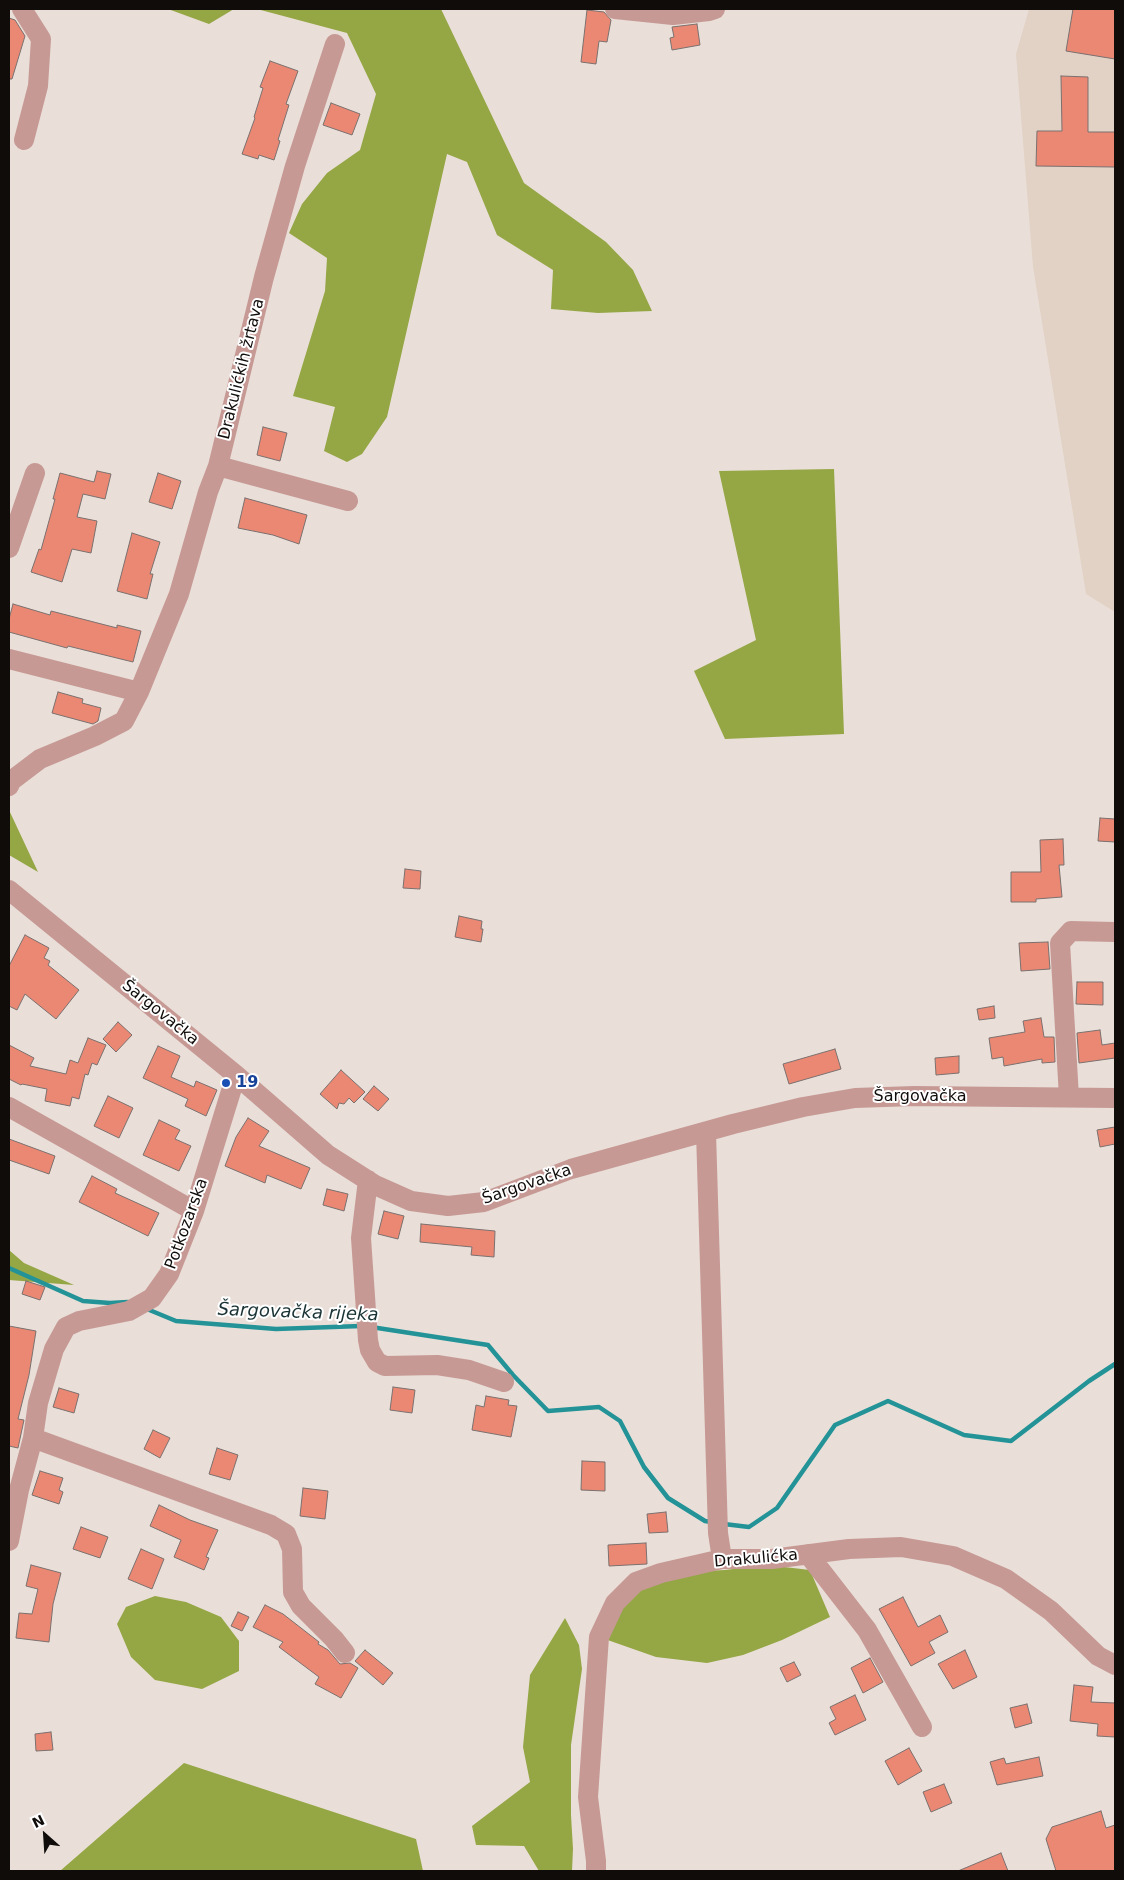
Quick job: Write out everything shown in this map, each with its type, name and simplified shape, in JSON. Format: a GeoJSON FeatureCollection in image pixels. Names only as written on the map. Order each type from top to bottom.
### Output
{"type":"FeatureCollection","features":[{"type":"Feature","properties":{"kind":"street"},"geometry":{"type":"LineString","coordinates":[[22,9],[41,38],[38,86],[24,140]]}},
{"type":"Feature","properties":{"kind":"street"},"geometry":{"type":"LineString","coordinates":[[615,9],[673,15],[715,9]]}},
{"type":"Feature","properties":{"kind":"street","name":"Drakulićkih žrtava"},"geometry":{"type":"LineString","coordinates":[[9,786],[11,781],[40,759],[95,736],[124,721],[139,692],[179,594],[208,492],[218,466],[264,277],[295,166],[335,44]]}},
{"type":"Feature","properties":{"kind":"street"},"geometry":{"type":"LineString","coordinates":[[218,466],[348,501]]}},
{"type":"Feature","properties":{"kind":"street"},"geometry":{"type":"LineString","coordinates":[[9,548],[36,473]]}},
{"type":"Feature","properties":{"kind":"street"},"geometry":{"type":"LineString","coordinates":[[9,659],[139,692]]}},
{"type":"Feature","properties":{"kind":"street","name":"Šargovačka"},"geometry":{"type":"LineString","coordinates":[[9,890],[236,1075],[328,1155],[375,1185],[411,1201],[448,1206],[484,1202],[571,1169],[802,1107],[855,1098],[1115,1098]]}},
{"type":"Feature","properties":{"kind":"street"},"geometry":{"type":"LineString","coordinates":[[1069,1097],[1060,943],[1071,931],[1115,932]]}},
{"type":"Feature","properties":{"kind":"street","name":"Potkozarska"},"geometry":{"type":"LineString","coordinates":[[9,1541],[19,1490],[33,1438],[38,1403],[54,1350],[66,1327],[79,1321],[130,1311],[152,1298],[169,1274],[194,1211],[236,1075]]}},
{"type":"Feature","properties":{"kind":"street"},"geometry":{"type":"LineString","coordinates":[[9,1107],[194,1211]]}},
{"type":"Feature","properties":{"kind":"street"},"geometry":{"type":"LineString","coordinates":[[706,1132],[718,1533],[722,1559]]}},
{"type":"Feature","properties":{"kind":"street"},"geometry":{"type":"LineString","coordinates":[[368,1180],[362,1238],[366,1320],[370,1350],[377,1362],[385,1366],[437,1365],[469,1370],[504,1382]]}},
{"type":"Feature","properties":{"kind":"street"},"geometry":{"type":"LineString","coordinates":[[33,1438],[271,1525],[286,1534],[292,1549],[293,1592],[300,1606],[334,1638],[345,1653]]}},
{"type":"Feature","properties":{"kind":"street","name":"Drakulićka"},"geometry":{"type":"LineString","coordinates":[[596,1871],[588,1798],[599,1637],[615,1603],[636,1582],[661,1573],[722,1559],[772,1559],[849,1549],[901,1547],[953,1556],[1006,1579],[1051,1611],[1098,1656],[1115,1665]]}},
{"type":"Feature","properties":{"kind":"street"},"geometry":{"type":"LineString","coordinates":[[808,1554],[867,1630],[922,1727]]}},
{"type":"Feature","properties":{"kind":"shaded area"},"geometry":{"type":"Polygon","coordinates":[[[1029,9],[1115,9],[1115,612],[1086,594],[1033,267],[1016,54],[1029,9]]]}},
{"type":"Feature","properties":{"kind":"green space"},"geometry":{"type":"Polygon","coordinates":[[[168,9],[234,9],[209,24],[168,9]]]}},
{"type":"Feature","properties":{"kind":"green space"},"geometry":{"type":"Polygon","coordinates":[[[257,9],[441,9],[524,183],[606,242],[633,270],[652,311],[598,313],[551,309],[553,270],[497,235],[467,162],[447,154],[387,417],[362,454],[347,462],[324,451],[335,407],[293,396],[325,291],[327,258],[289,233],[302,204],[327,173],[360,150],[376,94],[347,33],[257,9]]]}},
{"type":"Feature","properties":{"kind":"green space"},"geometry":{"type":"Polygon","coordinates":[[[834,469],[844,734],[725,739],[694,671],[756,640],[719,471],[834,469]]]}},
{"type":"Feature","properties":{"kind":"green space"},"geometry":{"type":"Polygon","coordinates":[[[9,810],[38,872],[9,855],[9,810]]]}},
{"type":"Feature","properties":{"kind":"green space"},"geometry":{"type":"Polygon","coordinates":[[[9,1250],[24,1263],[74,1285],[9,1280],[9,1250]]]}},
{"type":"Feature","properties":{"kind":"green space"},"geometry":{"type":"Polygon","coordinates":[[[767,1565],[810,1570],[830,1617],[782,1640],[743,1655],[707,1663],[656,1657],[599,1637],[615,1603],[661,1573],[725,1570],[767,1565]]]}},
{"type":"Feature","properties":{"kind":"green space"},"geometry":{"type":"Polygon","coordinates":[[[155,1596],[186,1602],[221,1617],[239,1641],[239,1671],[202,1689],[155,1680],[131,1657],[117,1624],[126,1607],[155,1596]]]}},
{"type":"Feature","properties":{"kind":"green space"},"geometry":{"type":"Polygon","coordinates":[[[565,1618],[579,1645],[582,1669],[571,1745],[572,1871],[539,1871],[524,1846],[476,1845],[472,1826],[530,1782],[523,1747],[530,1675],[565,1618]]]}},
{"type":"Feature","properties":{"kind":"green space"},"geometry":{"type":"Polygon","coordinates":[[[184,1763],[416,1839],[423,1871],[60,1871],[184,1763]]]}},
{"type":"Feature","properties":{"kind":"building"},"geometry":{"type":"Polygon","coordinates":[[[1073,9],[1115,9],[1115,59],[1066,51],[1073,9]]]}},
{"type":"Feature","properties":{"kind":"building"},"geometry":{"type":"Polygon","coordinates":[[[587,10],[604,12],[611,20],[607,42],[599,41],[596,64],[581,62],[587,10]]]}},
{"type":"Feature","properties":{"kind":"building"},"geometry":{"type":"Polygon","coordinates":[[[9,18],[15,20],[25,36],[12,79],[9,79],[9,18]]]}},
{"type":"Feature","properties":{"kind":"building"},"geometry":{"type":"Polygon","coordinates":[[[697,24],[700,45],[672,50],[670,38],[674,37],[672,27],[697,24]]]}},
{"type":"Feature","properties":{"kind":"building"},"geometry":{"type":"Polygon","coordinates":[[[270,61],[298,71],[286,104],[289,105],[274,160],[259,155],[258,159],[242,154],[255,118],[263,88],[260,87],[270,61]]]}},
{"type":"Feature","properties":{"kind":"building"},"geometry":{"type":"Polygon","coordinates":[[[1061,76],[1088,77],[1088,132],[1115,132],[1115,167],[1036,166],[1037,131],[1062,131],[1061,76]]]}},
{"type":"Feature","properties":{"kind":"building"},"geometry":{"type":"Polygon","coordinates":[[[331,103],[360,114],[352,135],[323,125],[331,103]]]}},
{"type":"Feature","properties":{"kind":"building"},"geometry":{"type":"Polygon","coordinates":[[[263,427],[287,433],[280,461],[257,455],[263,427]]]}},
{"type":"Feature","properties":{"kind":"building"},"geometry":{"type":"Polygon","coordinates":[[[97,471],[111,474],[105,499],[83,494],[77,517],[97,521],[91,553],[72,549],[62,582],[31,572],[39,549],[41,550],[60,473],[94,482],[97,471]]]}},
{"type":"Feature","properties":{"kind":"building"},"geometry":{"type":"Polygon","coordinates":[[[158,473],[181,481],[172,509],[149,502],[158,473]]]}},
{"type":"Feature","properties":{"kind":"building"},"geometry":{"type":"Polygon","coordinates":[[[245,498],[307,515],[299,544],[273,535],[238,528],[245,498]]]}},
{"type":"Feature","properties":{"kind":"building"},"geometry":{"type":"Polygon","coordinates":[[[132,533],[160,542],[150,574],[153,574],[147,599],[117,591],[132,533]]]}},
{"type":"Feature","properties":{"kind":"building"},"geometry":{"type":"Polygon","coordinates":[[[13,604],[50,615],[51,611],[117,628],[117,625],[141,631],[133,662],[68,646],[67,648],[9,632],[9,619],[13,604]]]}},
{"type":"Feature","properties":{"kind":"building"},"geometry":{"type":"Polygon","coordinates":[[[58,692],[83,699],[82,703],[101,708],[98,721],[93,724],[52,713],[58,692]]]}},
{"type":"Feature","properties":{"kind":"building"},"geometry":{"type":"Polygon","coordinates":[[[1100,818],[1115,819],[1115,842],[1098,841],[1100,818]]]}},
{"type":"Feature","properties":{"kind":"building"},"geometry":{"type":"Polygon","coordinates":[[[1063,839],[1064,865],[1059,865],[1062,897],[1036,899],[1036,902],[1011,902],[1011,872],[1041,872],[1040,840],[1063,839]]]}},
{"type":"Feature","properties":{"kind":"building"},"geometry":{"type":"Polygon","coordinates":[[[405,869],[421,871],[420,889],[403,888],[405,869]]]}},
{"type":"Feature","properties":{"kind":"building"},"geometry":{"type":"Polygon","coordinates":[[[459,916],[482,921],[481,942],[455,937],[459,916]]]}},
{"type":"Feature","properties":{"kind":"building"},"geometry":{"type":"Polygon","coordinates":[[[25,935],[49,948],[44,958],[50,961],[48,965],[79,990],[56,1019],[25,994],[17,1010],[9,1006],[9,966],[25,935]]]}},
{"type":"Feature","properties":{"kind":"building"},"geometry":{"type":"Polygon","coordinates":[[[1048,942],[1050,969],[1021,971],[1019,943],[1048,942]]]}},
{"type":"Feature","properties":{"kind":"building"},"geometry":{"type":"Polygon","coordinates":[[[1077,982],[1103,982],[1103,1005],[1076,1004],[1077,982]]]}},
{"type":"Feature","properties":{"kind":"building"},"geometry":{"type":"Polygon","coordinates":[[[994,1006],[995,1018],[979,1020],[977,1009],[994,1006]]]}},
{"type":"Feature","properties":{"kind":"building"},"geometry":{"type":"Polygon","coordinates":[[[1041,1018],[1044,1037],[1054,1037],[1055,1062],[1042,1063],[1042,1059],[1004,1066],[1003,1057],[992,1059],[989,1038],[1025,1032],[1023,1021],[1041,1018]]]}},
{"type":"Feature","properties":{"kind":"building"},"geometry":{"type":"Polygon","coordinates":[[[118,1022],[132,1035],[116,1052],[103,1039],[118,1022]]]}},
{"type":"Feature","properties":{"kind":"building"},"geometry":{"type":"Polygon","coordinates":[[[1100,1030],[1102,1045],[1115,1043],[1115,1058],[1079,1063],[1077,1033],[1100,1030]]]}},
{"type":"Feature","properties":{"kind":"building"},"geometry":{"type":"Polygon","coordinates":[[[88,1038],[106,1045],[97,1065],[92,1063],[88,1075],[85,1074],[79,1099],[72,1097],[70,1106],[45,1101],[47,1089],[21,1085],[9,1079],[9,1045],[34,1058],[30,1066],[66,1074],[70,1060],[78,1063],[88,1038]]]}},
{"type":"Feature","properties":{"kind":"building"},"geometry":{"type":"Polygon","coordinates":[[[158,1046],[180,1056],[171,1077],[194,1087],[196,1081],[217,1090],[206,1116],[185,1106],[188,1099],[143,1078],[158,1046]]]}},
{"type":"Feature","properties":{"kind":"building"},"geometry":{"type":"Polygon","coordinates":[[[835,1049],[841,1069],[789,1084],[783,1064],[835,1049]]]}},
{"type":"Feature","properties":{"kind":"building"},"geometry":{"type":"Polygon","coordinates":[[[959,1056],[959,1073],[936,1075],[935,1058],[959,1056]]]}},
{"type":"Feature","properties":{"kind":"building"},"geometry":{"type":"Polygon","coordinates":[[[341,1070],[365,1092],[354,1103],[349,1098],[344,1104],[339,1103],[337,1109],[320,1094],[341,1070]]]}},
{"type":"Feature","properties":{"kind":"building"},"geometry":{"type":"Polygon","coordinates":[[[374,1086],[389,1099],[378,1111],[363,1099],[374,1086]]]}},
{"type":"Feature","properties":{"kind":"building"},"geometry":{"type":"Polygon","coordinates":[[[108,1096],[133,1108],[119,1138],[94,1126],[108,1096]]]}},
{"type":"Feature","properties":{"kind":"building"},"geometry":{"type":"Polygon","coordinates":[[[248,1118],[269,1131],[259,1146],[310,1168],[301,1189],[267,1175],[265,1183],[225,1166],[236,1137],[248,1118]]]}},
{"type":"Feature","properties":{"kind":"building"},"geometry":{"type":"Polygon","coordinates":[[[159,1120],[180,1130],[175,1139],[191,1146],[179,1171],[143,1155],[159,1120]]]}},
{"type":"Feature","properties":{"kind":"building"},"geometry":{"type":"Polygon","coordinates":[[[1115,1127],[1115,1144],[1100,1147],[1097,1130],[1115,1127]]]}},
{"type":"Feature","properties":{"kind":"building"},"geometry":{"type":"Polygon","coordinates":[[[9,1139],[55,1156],[49,1174],[9,1160],[9,1139]]]}},
{"type":"Feature","properties":{"kind":"building"},"geometry":{"type":"Polygon","coordinates":[[[92,1176],[117,1189],[115,1193],[159,1213],[148,1236],[79,1202],[92,1176]]]}},
{"type":"Feature","properties":{"kind":"building"},"geometry":{"type":"Polygon","coordinates":[[[327,1189],[348,1194],[344,1211],[323,1205],[327,1189]]]}},
{"type":"Feature","properties":{"kind":"building"},"geometry":{"type":"Polygon","coordinates":[[[384,1211],[404,1216],[398,1239],[378,1234],[384,1211]]]}},
{"type":"Feature","properties":{"kind":"building"},"geometry":{"type":"Polygon","coordinates":[[[421,1224],[495,1231],[494,1257],[471,1255],[472,1247],[420,1242],[421,1224]]]}},
{"type":"Feature","properties":{"kind":"building"},"geometry":{"type":"Polygon","coordinates":[[[26,1281],[45,1287],[40,1300],[22,1294],[26,1281]]]}},
{"type":"Feature","properties":{"kind":"building"},"geometry":{"type":"Polygon","coordinates":[[[9,1326],[36,1331],[29,1375],[18,1419],[24,1420],[18,1448],[9,1446],[9,1326]]]}},
{"type":"Feature","properties":{"kind":"building"},"geometry":{"type":"Polygon","coordinates":[[[393,1387],[415,1390],[412,1413],[390,1410],[393,1387]]]}},
{"type":"Feature","properties":{"kind":"building"},"geometry":{"type":"Polygon","coordinates":[[[59,1388],[79,1394],[74,1413],[53,1407],[59,1388]]]}},
{"type":"Feature","properties":{"kind":"building"},"geometry":{"type":"Polygon","coordinates":[[[486,1396],[509,1400],[508,1405],[517,1406],[511,1437],[472,1430],[476,1405],[484,1407],[486,1396]]]}},
{"type":"Feature","properties":{"kind":"building"},"geometry":{"type":"Polygon","coordinates":[[[153,1430],[170,1438],[160,1458],[144,1449],[153,1430]]]}},
{"type":"Feature","properties":{"kind":"building"},"geometry":{"type":"Polygon","coordinates":[[[217,1448],[238,1455],[230,1480],[209,1474],[217,1448]]]}},
{"type":"Feature","properties":{"kind":"building"},"geometry":{"type":"Polygon","coordinates":[[[582,1461],[605,1462],[605,1491],[581,1490],[582,1461]]]}},
{"type":"Feature","properties":{"kind":"building"},"geometry":{"type":"Polygon","coordinates":[[[40,1471],[63,1478],[59,1490],[63,1492],[59,1504],[32,1495],[40,1471]]]}},
{"type":"Feature","properties":{"kind":"building"},"geometry":{"type":"Polygon","coordinates":[[[303,1488],[328,1491],[325,1519],[300,1516],[303,1488]]]}},
{"type":"Feature","properties":{"kind":"building"},"geometry":{"type":"Polygon","coordinates":[[[159,1505],[190,1520],[218,1530],[206,1557],[209,1558],[204,1570],[174,1557],[181,1540],[150,1526],[159,1505]]]}},
{"type":"Feature","properties":{"kind":"building"},"geometry":{"type":"Polygon","coordinates":[[[666,1512],[668,1532],[649,1533],[647,1514],[666,1512]]]}},
{"type":"Feature","properties":{"kind":"building"},"geometry":{"type":"Polygon","coordinates":[[[81,1527],[108,1537],[100,1558],[73,1549],[81,1527]]]}},
{"type":"Feature","properties":{"kind":"building"},"geometry":{"type":"Polygon","coordinates":[[[646,1543],[647,1564],[609,1566],[608,1545],[646,1543]]]}},
{"type":"Feature","properties":{"kind":"building"},"geometry":{"type":"Polygon","coordinates":[[[141,1549],[164,1559],[152,1589],[128,1579],[141,1549]]]}},
{"type":"Feature","properties":{"kind":"building"},"geometry":{"type":"Polygon","coordinates":[[[31,1565],[61,1573],[53,1604],[49,1642],[16,1638],[19,1613],[32,1614],[38,1589],[26,1586],[31,1565]]]}},
{"type":"Feature","properties":{"kind":"building"},"geometry":{"type":"Polygon","coordinates":[[[903,1597],[918,1627],[940,1615],[948,1632],[929,1642],[935,1653],[911,1666],[879,1609],[903,1597]]]}},
{"type":"Feature","properties":{"kind":"building"},"geometry":{"type":"Polygon","coordinates":[[[265,1605],[283,1614],[319,1642],[318,1644],[328,1650],[340,1664],[350,1663],[358,1668],[341,1698],[315,1684],[319,1677],[279,1647],[283,1642],[253,1627],[265,1605]]]}},
{"type":"Feature","properties":{"kind":"building"},"geometry":{"type":"Polygon","coordinates":[[[238,1612],[249,1617],[242,1631],[231,1626],[238,1612]]]}},
{"type":"Feature","properties":{"kind":"building"},"geometry":{"type":"Polygon","coordinates":[[[365,1650],[393,1673],[383,1685],[355,1661],[365,1650]]]}},
{"type":"Feature","properties":{"kind":"building"},"geometry":{"type":"Polygon","coordinates":[[[965,1650],[977,1677],[953,1689],[938,1664],[965,1650]]]}},
{"type":"Feature","properties":{"kind":"building"},"geometry":{"type":"Polygon","coordinates":[[[870,1658],[883,1682],[863,1693],[851,1668],[870,1658]]]}},
{"type":"Feature","properties":{"kind":"building"},"geometry":{"type":"Polygon","coordinates":[[[794,1662],[801,1675],[787,1682],[780,1668],[794,1662]]]}},
{"type":"Feature","properties":{"kind":"building"},"geometry":{"type":"Polygon","coordinates":[[[1074,1685],[1093,1687],[1091,1702],[1115,1703],[1115,1737],[1097,1736],[1098,1724],[1070,1721],[1074,1685]]]}},
{"type":"Feature","properties":{"kind":"building"},"geometry":{"type":"Polygon","coordinates":[[[855,1695],[866,1720],[835,1735],[829,1723],[836,1719],[830,1707],[855,1695]]]}},
{"type":"Feature","properties":{"kind":"building"},"geometry":{"type":"Polygon","coordinates":[[[1027,1704],[1032,1723],[1015,1728],[1010,1708],[1027,1704]]]}},
{"type":"Feature","properties":{"kind":"building"},"geometry":{"type":"Polygon","coordinates":[[[51,1732],[53,1750],[36,1751],[35,1734],[51,1732]]]}},
{"type":"Feature","properties":{"kind":"building"},"geometry":{"type":"Polygon","coordinates":[[[909,1748],[922,1771],[898,1785],[885,1761],[909,1748]]]}},
{"type":"Feature","properties":{"kind":"building"},"geometry":{"type":"Polygon","coordinates":[[[1039,1757],[1043,1776],[997,1785],[990,1762],[1004,1758],[1006,1764],[1039,1757]]]}},
{"type":"Feature","properties":{"kind":"building"},"geometry":{"type":"Polygon","coordinates":[[[944,1784],[952,1803],[931,1812],[923,1792],[944,1784]]]}},
{"type":"Feature","properties":{"kind":"building"},"geometry":{"type":"Polygon","coordinates":[[[1101,1811],[1106,1828],[1115,1825],[1115,1871],[1056,1871],[1046,1839],[1052,1827],[1101,1811]]]}},
{"type":"Feature","properties":{"kind":"building"},"geometry":{"type":"Polygon","coordinates":[[[1001,1853],[1008,1871],[958,1871],[1001,1853]]]}},
{"type":"Feature","properties":{"kind":"waterway","name":"Šargovačka rijeka"},"geometry":{"type":"LineString","coordinates":[[9,1268],[83,1301],[128,1302]]}},
{"type":"Feature","properties":{"kind":"waterway","name":"Šargovačka rijeka"},"geometry":{"type":"LineString","coordinates":[[147,1309],[176,1321],[276,1329],[361,1326]]}},
{"type":"Feature","properties":{"kind":"waterway","name":"Šargovačka rijeka"},"geometry":{"type":"LineString","coordinates":[[371,1327],[488,1345],[513,1375],[548,1411],[599,1407],[620,1421],[644,1467],[668,1498],[705,1521],[711,1522]]}},
{"type":"Feature","properties":{"kind":"waterway","name":"Šargovačka rijeka"},"geometry":{"type":"LineString","coordinates":[[724,1524],[749,1527],[777,1508],[835,1425],[888,1401],[964,1435],[1011,1441],[1089,1381],[1115,1364]]}},
{"type":"Feature","properties":{"kind":"place","name":"19"},"geometry":{"type":"Point","coordinates":[226,1083]}}]}
